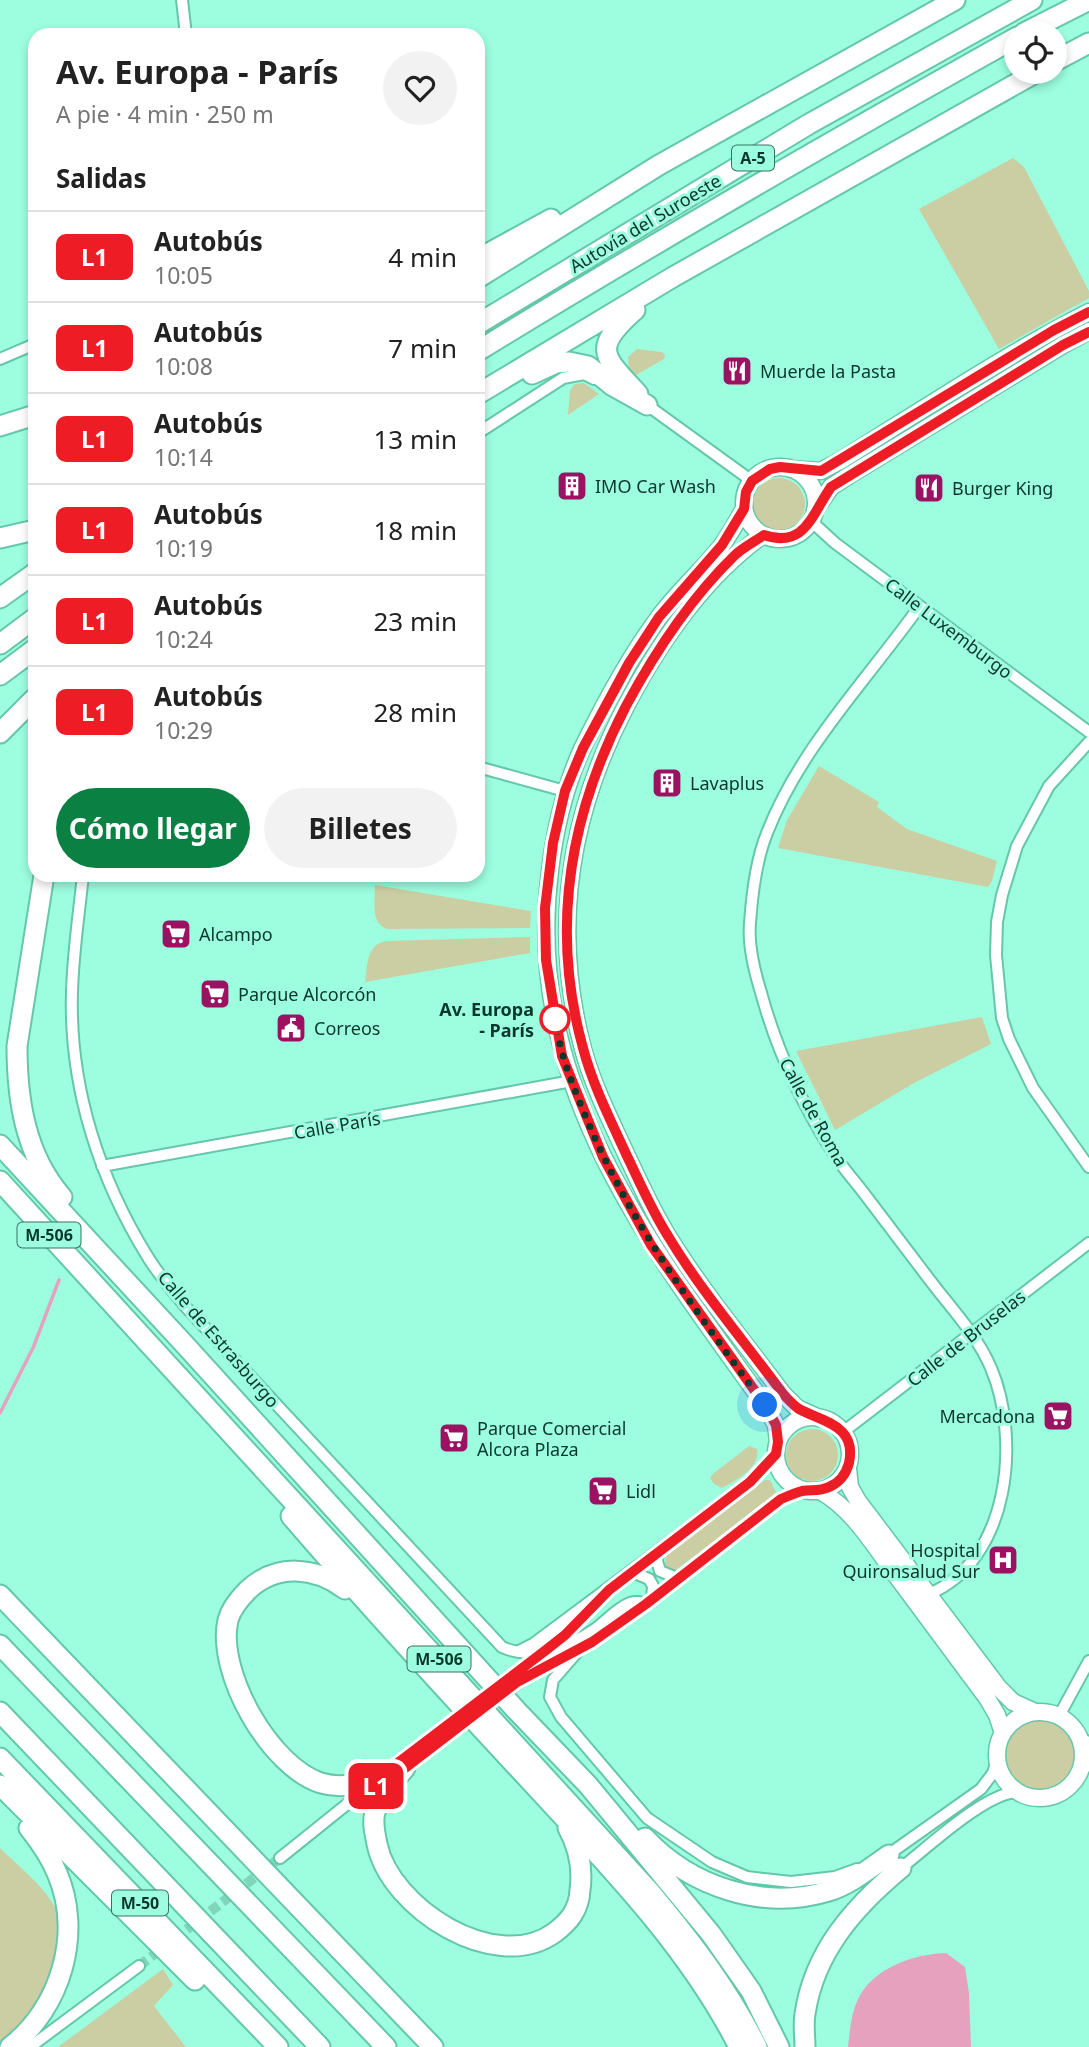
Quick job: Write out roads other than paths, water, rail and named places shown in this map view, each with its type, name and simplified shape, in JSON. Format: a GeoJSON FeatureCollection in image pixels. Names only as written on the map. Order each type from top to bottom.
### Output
{"type":"FeatureCollection","features":[{"type":"Feature","properties":{"kind":"highway"},"geometry":{"type":"LineString","coordinates":[[485,274],[622,187],[744,116],[955,0]]}},
{"type":"Feature","properties":{"kind":"highway","name":"Autovía del Suroeste"},"geometry":{"type":"LineString","coordinates":[[485,320],[809,124],[1032,0]]}},
{"type":"Feature","properties":{"kind":"highway"},"geometry":{"type":"LineString","coordinates":[[1048,21],[1089,0]]}},
{"type":"Feature","properties":{"kind":"highway"},"geometry":{"type":"LineString","coordinates":[[1067,55],[1089,43]]}},
{"type":"Feature","properties":{"kind":"highway","name":"Autovía del Suroeste"},"geometry":{"type":"LineString","coordinates":[[485,347],[617,265],[1004,44]]}},
{"type":"Feature","properties":{"kind":"highway"},"geometry":{"type":"LineString","coordinates":[[485,390],[673,277],[1016,84]]}},
{"type":"Feature","properties":{"kind":"highway"},"geometry":{"type":"LineString","coordinates":[[485,255],[536,226],[622,187]]}},
{"type":"Feature","properties":{"kind":"highway"},"geometry":{"type":"LineString","coordinates":[[647,405],[615,370],[606,355],[607,341],[614,328],[673,277]]}},
{"type":"Feature","properties":{"kind":"highway"},"geometry":{"type":"LineString","coordinates":[[485,397],[544,367],[569,362],[588,366],[613,386],[647,405]]}},
{"type":"Feature","properties":{"kind":"highway"},"geometry":{"type":"LineString","coordinates":[[0,426],[28,417]]}},
{"type":"Feature","properties":{"kind":"highway"},"geometry":{"type":"LineString","coordinates":[[0,538],[28,532]]}},
{"type":"Feature","properties":{"kind":"highway"},"geometry":{"type":"LineString","coordinates":[[0,598],[28,578]]}},
{"type":"Feature","properties":{"kind":"highway"},"geometry":{"type":"LineString","coordinates":[[0,644],[28,623]]}},
{"type":"Feature","properties":{"kind":"highway"},"geometry":{"type":"LineString","coordinates":[[0,676],[28,654]]}},
{"type":"Feature","properties":{"kind":"highway"},"geometry":{"type":"LineString","coordinates":[[0,721],[28,702]]}},
{"type":"Feature","properties":{"kind":"highway"},"geometry":{"type":"LineString","coordinates":[[0,733],[28,704]]}},
{"type":"Feature","properties":{"kind":"highway"},"geometry":{"type":"LineString","coordinates":[[43,882],[18,1046],[20,1104],[27,1134],[40,1166],[58,1193],[153,1299],[186,1346]]}},
{"type":"Feature","properties":{"kind":"highway","name":"M-506"},"geometry":{"type":"LineString","coordinates":[[0,1145],[488,1680],[588,1785],[711,1934],[751,1991],[779,2047]]}},
{"type":"Feature","properties":{"kind":"highway","name":"M-506"},"geometry":{"type":"LineString","coordinates":[[0,1181],[651,1893],[696,1947],[742,2016],[757,2047]]}},
{"type":"Feature","properties":{"kind":"highway"},"geometry":{"type":"LineString","coordinates":[[97,1289],[194,1406],[372,1610],[593,1849],[689,1964],[738,2045]]}},
{"type":"Feature","properties":{"kind":"highway"},"geometry":{"type":"LineString","coordinates":[[372,1610],[330,1578],[302,1570],[275,1573],[257,1582],[239,1598],[228,1620],[228,1650],[237,1686],[253,1721],[270,1744],[295,1768],[320,1782],[345,1786],[378,1778]]}},
{"type":"Feature","properties":{"kind":"highway"},"geometry":{"type":"LineString","coordinates":[[0,1580],[95,1681],[132,1733]]}},
{"type":"Feature","properties":{"kind":"highway"},"geometry":{"type":"LineString","coordinates":[[0,1595],[433,2047]]}},
{"type":"Feature","properties":{"kind":"highway"},"geometry":{"type":"LineString","coordinates":[[0,1645],[386,2047]]}},
{"type":"Feature","properties":{"kind":"highway","name":"M-50"},"geometry":{"type":"LineString","coordinates":[[0,1712],[320,2047]]}},
{"type":"Feature","properties":{"kind":"highway","name":"M-50"},"geometry":{"type":"LineString","coordinates":[[0,1758],[278,2047]]}},
{"type":"Feature","properties":{"kind":"highway"},"geometry":{"type":"LineString","coordinates":[[405,1768],[388,1788],[375,1814],[373,1828],[380,1858],[401,1891],[435,1922],[471,1939],[510,1947],[542,1941],[568,1923],[579,1901],[582,1870],[575,1840],[556,1810]]}},
{"type":"Feature","properties":{"kind":"highway"},"geometry":{"type":"LineString","coordinates":[[0,1785],[263,2047]]}},
{"type":"Feature","properties":{"kind":"highway"},"geometry":{"type":"LineString","coordinates":[[588,1785],[613,1805],[656,1850],[685,1871],[721,1889],[739,1894],[786,1897],[829,1891],[895,1861]]}},
{"type":"Feature","properties":{"kind":"highway"},"geometry":{"type":"LineString","coordinates":[[0,1796],[44,1846],[58,1875],[65,1900],[68,1927],[67,1953],[57,1986],[27,2032],[10,2047]]}},
{"type":"Feature","properties":{"kind":"highway"},"geometry":{"type":"LineString","coordinates":[[805,2047],[805,2015],[817,1969],[838,1931],[895,1861]]}},
{"type":"Feature","properties":{"kind":"street"},"geometry":{"type":"LineString","coordinates":[[181,0],[185,28]]}},
{"type":"Feature","properties":{"kind":"street"},"geometry":{"type":"LineString","coordinates":[[1003,1733],[998,1715],[987,1698],[845,1510],[834,1499],[787,1481],[777,1464],[776,1425],[765,1405],[669,1273],[633,1213],[603,1157],[562,1056],[546,960],[545,908],[553,843],[565,791],[583,748],[629,663],[659,617],[722,545],[744,509],[746,492],[752,481],[770,469],[821,471],[1089,312]]}},
{"type":"Feature","properties":{"kind":"street"},"geometry":{"type":"LineString","coordinates":[[744,509],[751,524],[764,535],[785,538],[795,536],[831,487],[1089,331]]}},
{"type":"Feature","properties":{"kind":"street"},"geometry":{"type":"LineString","coordinates":[[0,359],[28,347]]}},
{"type":"Feature","properties":{"kind":"street"},"geometry":{"type":"LineString","coordinates":[[485,429],[564,378],[584,374],[613,386]]}},
{"type":"Feature","properties":{"kind":"street"},"geometry":{"type":"LineString","coordinates":[[647,405],[752,481]]}},
{"type":"Feature","properties":{"kind":"street"},"geometry":{"type":"LineString","coordinates":[[792,469],[808,481],[813,489],[813,515]]}},
{"type":"Feature","properties":{"kind":"street","name":"Calle Luxemburgo"},"geometry":{"type":"LineString","coordinates":[[813,515],[835,543],[1089,732]]}},
{"type":"Feature","properties":{"kind":"street"},"geometry":{"type":"LineString","coordinates":[[764,535],[735,555],[671,631],[641,678],[615,727],[594,777],[573,847],[568,893],[567,933],[572,991],[583,1049],[601,1100],[644,1192],[680,1255],[783,1394],[797,1408],[836,1425],[843,1432],[849,1444],[850,1487],[858,1501],[999,1688],[1013,1702],[1035,1712],[1059,1716],[1085,1741],[1085,1767],[1066,1790],[1054,1796],[1029,1797],[1017,1792],[1001,1773],[997,1760]]}},
{"type":"Feature","properties":{"kind":"street","name":"Calle de Roma"},"geometry":{"type":"LineString","coordinates":[[919,607],[829,725],[780,804],[766,836],[757,873],[750,926],[755,973],[773,1037],[807,1106],[833,1152],[971,1335],[991,1368],[1004,1418],[1007,1455],[997,1516],[979,1553],[949,1583],[929,1594]]}},
{"type":"Feature","properties":{"kind":"street"},"geometry":{"type":"LineString","coordinates":[[1089,742],[1049,786],[1017,846],[996,922],[996,955],[1002,1018],[1009,1039],[1033,1088],[1089,1167]]}},
{"type":"Feature","properties":{"kind":"street"},"geometry":{"type":"LineString","coordinates":[[485,769],[565,791]]}},
{"type":"Feature","properties":{"kind":"street","name":"Calle de Estrasburgo"},"geometry":{"type":"LineString","coordinates":[[82,882],[74,962],[74,1038],[89,1128],[122,1213],[143,1249],[184,1306],[478,1624],[502,1647],[519,1651]]}},
{"type":"Feature","properties":{"kind":"street","name":"Calle París"},"geometry":{"type":"LineString","coordinates":[[102,1166],[572,1081]]}},
{"type":"Feature","properties":{"kind":"street","name":"Calle de Bruselas"},"geometry":{"type":"LineString","coordinates":[[843,1432],[1089,1243]]}},
{"type":"Feature","properties":{"kind":"street"},"geometry":{"type":"LineString","coordinates":[[519,1651],[609,1590],[750,1482],[777,1448],[785,1431],[794,1423],[806,1418],[819,1418]]}},
{"type":"Feature","properties":{"kind":"street"},"geometry":{"type":"LineString","coordinates":[[524,1673],[579,1650],[649,1601],[781,1499],[831,1487],[848,1469]]}},
{"type":"Feature","properties":{"kind":"street"},"geometry":{"type":"LineString","coordinates":[[658,1552],[660,1571],[677,1578]]}},
{"type":"Feature","properties":{"kind":"street"},"geometry":{"type":"LineString","coordinates":[[632,1572],[649,1578],[653,1586],[649,1601]]}},
{"type":"Feature","properties":{"kind":"street"},"geometry":{"type":"LineString","coordinates":[[280,1858],[378,1778],[524,1673],[609,1590]]}},
{"type":"Feature","properties":{"kind":"street"},"geometry":{"type":"LineString","coordinates":[[519,1651],[531,1653],[579,1639],[628,1604],[649,1601]]}},
{"type":"Feature","properties":{"kind":"street"},"geometry":{"type":"LineString","coordinates":[[579,1650],[551,1686],[550,1697],[561,1717],[647,1818],[712,1862],[747,1877],[791,1882],[835,1877],[895,1861],[989,1800],[1008,1792],[1017,1792]]}},
{"type":"Feature","properties":{"kind":"street"},"geometry":{"type":"LineString","coordinates":[[1059,1716],[1089,1661]]}},
{"type":"Feature","properties":{"kind":"street"},"geometry":{"type":"LineString","coordinates":[[895,1861],[981,1788],[993,1773],[1003,1733],[1016,1719],[1035,1712]]}},
{"type":"Feature","properties":{"kind":"street"},"geometry":{"type":"LineString","coordinates":[[351,1802],[405,1768],[459,1721]]}},
{"type":"Feature","properties":{"kind":"street"},"geometry":{"type":"LineString","coordinates":[[30,2047],[139,1966]]}},
{"type":"Feature","properties":{"kind":"waterway"},"geometry":{"type":"LineString","coordinates":[[0,1413],[33,1348],[59,1280]]}},
{"type":"Feature","properties":{"kind":"tunnel"},"geometry":{"type":"LineString","coordinates":[[139,1966],[280,1858]]}},
{"type":"Feature","properties":{"kind":"place","name":"Muerde la Pasta"},"geometry":{"type":"Point","coordinates":[737,371]}},
{"type":"Feature","properties":{"kind":"place","name":"IMO Car Wash"},"geometry":{"type":"Point","coordinates":[572,486]}},
{"type":"Feature","properties":{"kind":"place","name":"Burger King"},"geometry":{"type":"Point","coordinates":[929,488]}},
{"type":"Feature","properties":{"kind":"place","name":"Lavaplus"},"geometry":{"type":"Point","coordinates":[667,783]}},
{"type":"Feature","properties":{"kind":"place","name":"Alcampo"},"geometry":{"type":"Point","coordinates":[176,934]}},
{"type":"Feature","properties":{"kind":"place","name":"Parque Alcorcón"},"geometry":{"type":"Point","coordinates":[215,994]}},
{"type":"Feature","properties":{"kind":"place","name":"Av. Europa - París"},"geometry":{"type":"Point","coordinates":[555,1019]}},
{"type":"Feature","properties":{"kind":"place","name":"Correos"},"geometry":{"type":"Point","coordinates":[291,1028]}},
{"type":"Feature","properties":{"kind":"place","name":"Mercadona"},"geometry":{"type":"Point","coordinates":[1058,1416]}},
{"type":"Feature","properties":{"kind":"place","name":"Parque Comercial Alcora Plaza"},"geometry":{"type":"Point","coordinates":[454,1438]}},
{"type":"Feature","properties":{"kind":"place","name":"Lidl"},"geometry":{"type":"Point","coordinates":[603,1491]}},
{"type":"Feature","properties":{"kind":"place","name":"Hospital Quironsalud Sur"},"geometry":{"type":"Point","coordinates":[1003,1560]}}]}
